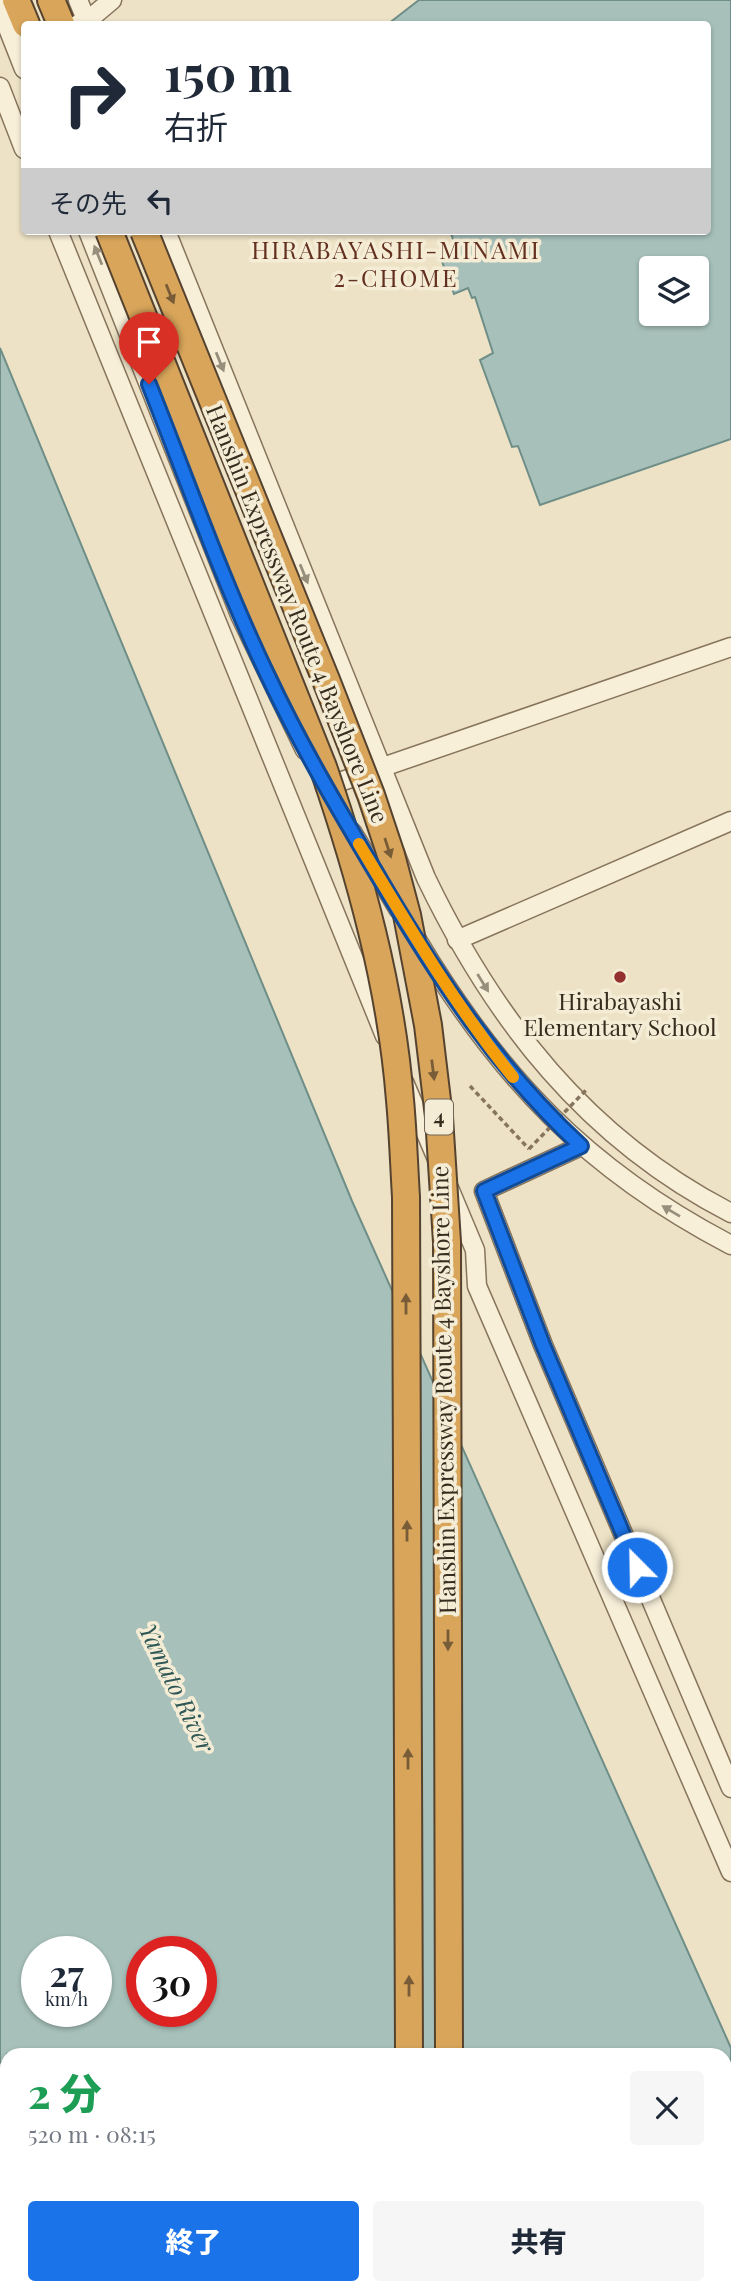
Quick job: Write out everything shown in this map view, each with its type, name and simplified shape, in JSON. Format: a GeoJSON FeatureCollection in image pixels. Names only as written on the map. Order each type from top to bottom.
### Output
{"type":"FeatureCollection","features":[{"type":"Feature","properties":{"kind":"highway"},"geometry":{"type":"LineString","coordinates":[[16,0],[25,21]]}},
{"type":"Feature","properties":{"kind":"highway"},"geometry":{"type":"LineString","coordinates":[[51,0],[60,21]]}},
{"type":"Feature","properties":{"kind":"highway","name":"Hanshin Expressway Route 4 Bayshore Line"},"geometry":{"type":"LineString","coordinates":[[111,235],[323,767],[366,905],[390,1021],[400,1098],[406,1197],[409,2048]]}},
{"type":"Feature","properties":{"kind":"highway","name":"Hanshin Expressway Route 4 Bayshore Line"},"geometry":{"type":"LineString","coordinates":[[146,235],[371,795],[407,915],[425,1011],[439,1117],[447,1242],[449,2048]]}},
{"type":"Feature","properties":{"kind":"street"},"geometry":{"type":"LineString","coordinates":[[78,0],[83,21]]}},
{"type":"Feature","properties":{"kind":"street"},"geometry":{"type":"LineString","coordinates":[[86,21],[112,0]]}},
{"type":"Feature","properties":{"kind":"street"},"geometry":{"type":"LineString","coordinates":[[0,8],[21,49]]}},
{"type":"Feature","properties":{"kind":"street"},"geometry":{"type":"LineString","coordinates":[[0,87],[21,141]]}},
{"type":"Feature","properties":{"kind":"street"},"geometry":{"type":"LineString","coordinates":[[60,235],[327,898],[475,1250],[477,1286],[731,1872]]}},
{"type":"Feature","properties":{"kind":"street"},"geometry":{"type":"LineString","coordinates":[[90,235],[240,615],[294,730],[325,787],[439,977],[524,1089],[581,1146],[660,1205],[731,1245]]}},
{"type":"Feature","properties":{"kind":"street"},"geometry":{"type":"LineString","coordinates":[[168,235],[426,878],[457,940],[511,1025],[546,1069],[585,1109],[622,1143],[664,1173],[731,1213]]}},
{"type":"Feature","properties":{"kind":"street"},"geometry":{"type":"LineString","coordinates":[[325,787],[731,648]]}},
{"type":"Feature","properties":{"kind":"street"},"geometry":{"type":"LineString","coordinates":[[457,940],[731,821]]}},
{"type":"Feature","properties":{"kind":"street"},"geometry":{"type":"LineString","coordinates":[[581,1146],[484,1191],[543,1345],[731,1788]]}},
{"type":"Feature","properties":{"kind":"path"},"geometry":{"type":"LineString","coordinates":[[470,1086],[529,1149],[588,1088]]}},
{"type":"Feature","properties":{"kind":"water"},"geometry":{"type":"Polygon","coordinates":[[[419,0],[731,0],[731,439],[540,505],[518,446],[512,447],[480,360],[493,353],[475,297],[472,298],[468,288],[454,294],[440,256],[457,250],[451,235],[711,235],[711,21],[392,21],[419,0]]]}},
{"type":"Feature","properties":{"kind":"water","name":"Yamato River"},"geometry":{"type":"Polygon","coordinates":[[[0,348],[352,1201],[731,2048],[0,2048],[0,348]]]}},
{"type":"Feature","properties":{"kind":"slow traffic"},"geometry":{"type":"LineString","coordinates":[[359,844],[439,977],[513,1077]]}},
{"type":"Feature","properties":{"kind":"place","name":"Hirabayashi Elementary School"},"geometry":{"type":"Point","coordinates":[620,977]}},
{"type":"Feature","properties":{"kind":"district","name":"HIRABAYASHI-MINAMI 2-CHOME"},"geometry":{"type":"Point","coordinates":[396,265]}},
{"type":"Feature","properties":{"kind":"route"},"geometry":{"type":"LineString","coordinates":[[149,384],[240,615],[294,730],[325,787],[439,977],[486,1044],[516,1081],[581,1146],[484,1191],[543,1345],[637,1567]]}}]}
